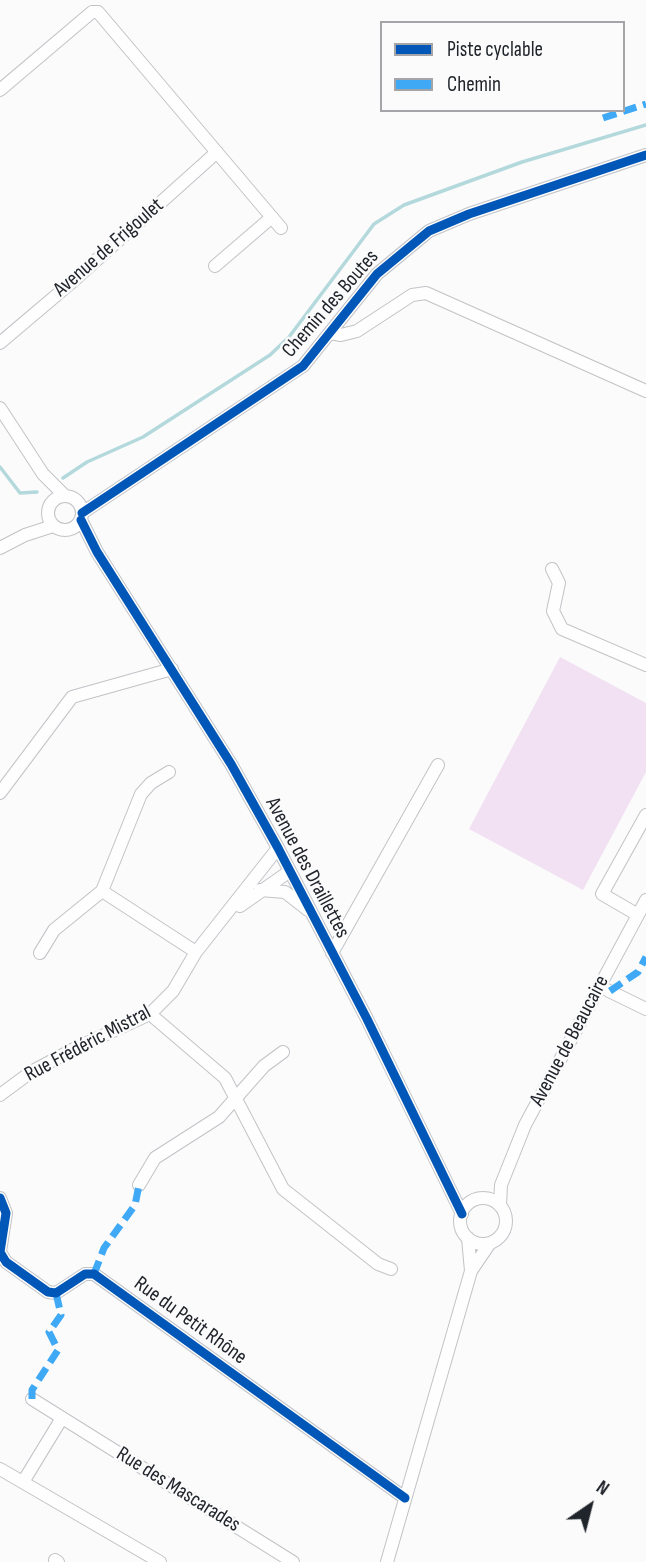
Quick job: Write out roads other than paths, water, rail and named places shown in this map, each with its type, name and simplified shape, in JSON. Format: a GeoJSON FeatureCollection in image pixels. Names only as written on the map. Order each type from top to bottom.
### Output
{"type":"FeatureCollection","features":[{"type":"Feature","properties":{"kind":"street"},"geometry":{"type":"LineString","coordinates":[[0,90],[92,12],[101,15],[281,228]]}},
{"type":"Feature","properties":{"kind":"street","name":"Avenue de Frigoulet"},"geometry":{"type":"LineString","coordinates":[[0,342],[72,282],[217,152]]}},
{"type":"Feature","properties":{"kind":"street","name":"Chemin des Boutes"},"geometry":{"type":"LineString","coordinates":[[80,512],[292,374],[308,361],[377,274],[407,246],[429,232],[469,214],[646,155]]}},
{"type":"Feature","properties":{"kind":"street"},"geometry":{"type":"LineString","coordinates":[[215,266],[272,217]]}},
{"type":"Feature","properties":{"kind":"street"},"geometry":{"type":"LineString","coordinates":[[330,333],[341,335],[357,331],[412,295],[426,293],[646,391]]}},
{"type":"Feature","properties":{"kind":"street"},"geometry":{"type":"LineString","coordinates":[[0,408],[43,474],[80,512],[71,529],[61,530],[50,521]]}},
{"type":"Feature","properties":{"kind":"street"},"geometry":{"type":"LineString","coordinates":[[43,474],[51,502],[50,521]]}},
{"type":"Feature","properties":{"kind":"street"},"geometry":{"type":"LineString","coordinates":[[51,502],[65,496]]}},
{"type":"Feature","properties":{"kind":"street","name":"Avenue des Draillettes"},"geometry":{"type":"LineString","coordinates":[[80,512],[97,552],[231,764],[278,848],[462,1214]]}},
{"type":"Feature","properties":{"kind":"street"},"geometry":{"type":"LineString","coordinates":[[0,548],[50,521]]}},
{"type":"Feature","properties":{"kind":"street","name":"Avenue des Draillettes"},"geometry":{"type":"LineString","coordinates":[[71,529],[97,552]]}},
{"type":"Feature","properties":{"kind":"street"},"geometry":{"type":"LineString","coordinates":[[552,569],[559,583],[553,611],[562,629],[646,665]]}},
{"type":"Feature","properties":{"kind":"street"},"geometry":{"type":"LineString","coordinates":[[0,793],[72,697],[172,669]]}},
{"type":"Feature","properties":{"kind":"street"},"geometry":{"type":"LineString","coordinates":[[332,953],[439,765]]}},
{"type":"Feature","properties":{"kind":"street"},"geometry":{"type":"LineString","coordinates":[[40,953],[54,930],[102,891],[141,794],[151,783],[169,772]]}},
{"type":"Feature","properties":{"kind":"street"},"geometry":{"type":"LineString","coordinates":[[638,915],[602,894],[646,815]]}},
{"type":"Feature","properties":{"kind":"street","name":"Rue Frédéric Mistral"},"geometry":{"type":"LineString","coordinates":[[0,1095],[31,1072],[150,1014],[173,991],[196,952],[278,848]]}},
{"type":"Feature","properties":{"kind":"street","name":"Rue Frédéric Mistral"},"geometry":{"type":"LineString","coordinates":[[220,922],[259,890],[290,871]]}},
{"type":"Feature","properties":{"kind":"street"},"geometry":{"type":"LineString","coordinates":[[259,890],[285,892],[311,912]]}},
{"type":"Feature","properties":{"kind":"street"},"geometry":{"type":"LineString","coordinates":[[102,891],[196,952]]}},
{"type":"Feature","properties":{"kind":"street","name":"Avenue de Beaucaire"},"geometry":{"type":"LineString","coordinates":[[500,1206],[500,1185],[525,1125],[646,900]]}},
{"type":"Feature","properties":{"kind":"street"},"geometry":{"type":"LineString","coordinates":[[599,986],[646,1009]]}},
{"type":"Feature","properties":{"kind":"street"},"geometry":{"type":"LineString","coordinates":[[150,1014],[220,1072],[283,1189],[301,1206],[378,1264],[391,1269]]}},
{"type":"Feature","properties":{"kind":"street"},"geometry":{"type":"LineString","coordinates":[[139,1185],[155,1158],[219,1117],[264,1066],[283,1052]]}},
{"type":"Feature","properties":{"kind":"street"},"geometry":{"type":"LineString","coordinates":[[387,1562],[471,1271],[505,1227],[506,1219],[500,1206],[449,1185]]}},
{"type":"Feature","properties":{"kind":"street"},"geometry":{"type":"LineString","coordinates":[[471,1271],[468,1238],[461,1227],[462,1214],[478,1199],[500,1185]]}},
{"type":"Feature","properties":{"kind":"street","name":"Rue du Petit Rhône"},"geometry":{"type":"LineString","coordinates":[[0,1198],[6,1213],[0,1252],[6,1262],[48,1292],[56,1293],[85,1274],[94,1274],[405,1497]]}},
{"type":"Feature","properties":{"kind":"street"},"geometry":{"type":"LineString","coordinates":[[468,1238],[478,1243],[490,1243]]}},
{"type":"Feature","properties":{"kind":"street","name":"Rue des Mascarades"},"geometry":{"type":"LineString","coordinates":[[32,1399],[293,1562]]}},
{"type":"Feature","properties":{"kind":"street"},"geometry":{"type":"LineString","coordinates":[[23,1482],[62,1418]]}},
{"type":"Feature","properties":{"kind":"street"},"geometry":{"type":"LineString","coordinates":[[0,1469],[160,1562]]}},
{"type":"Feature","properties":{"kind":"waterway"},"geometry":{"type":"LineString","coordinates":[[63,478],[87,462],[143,437],[270,355],[289,337],[374,224],[404,205],[522,162],[646,125]]}},
{"type":"Feature","properties":{"kind":"waterway"},"geometry":{"type":"LineString","coordinates":[[0,467],[20,493],[37,492]]}}]}
